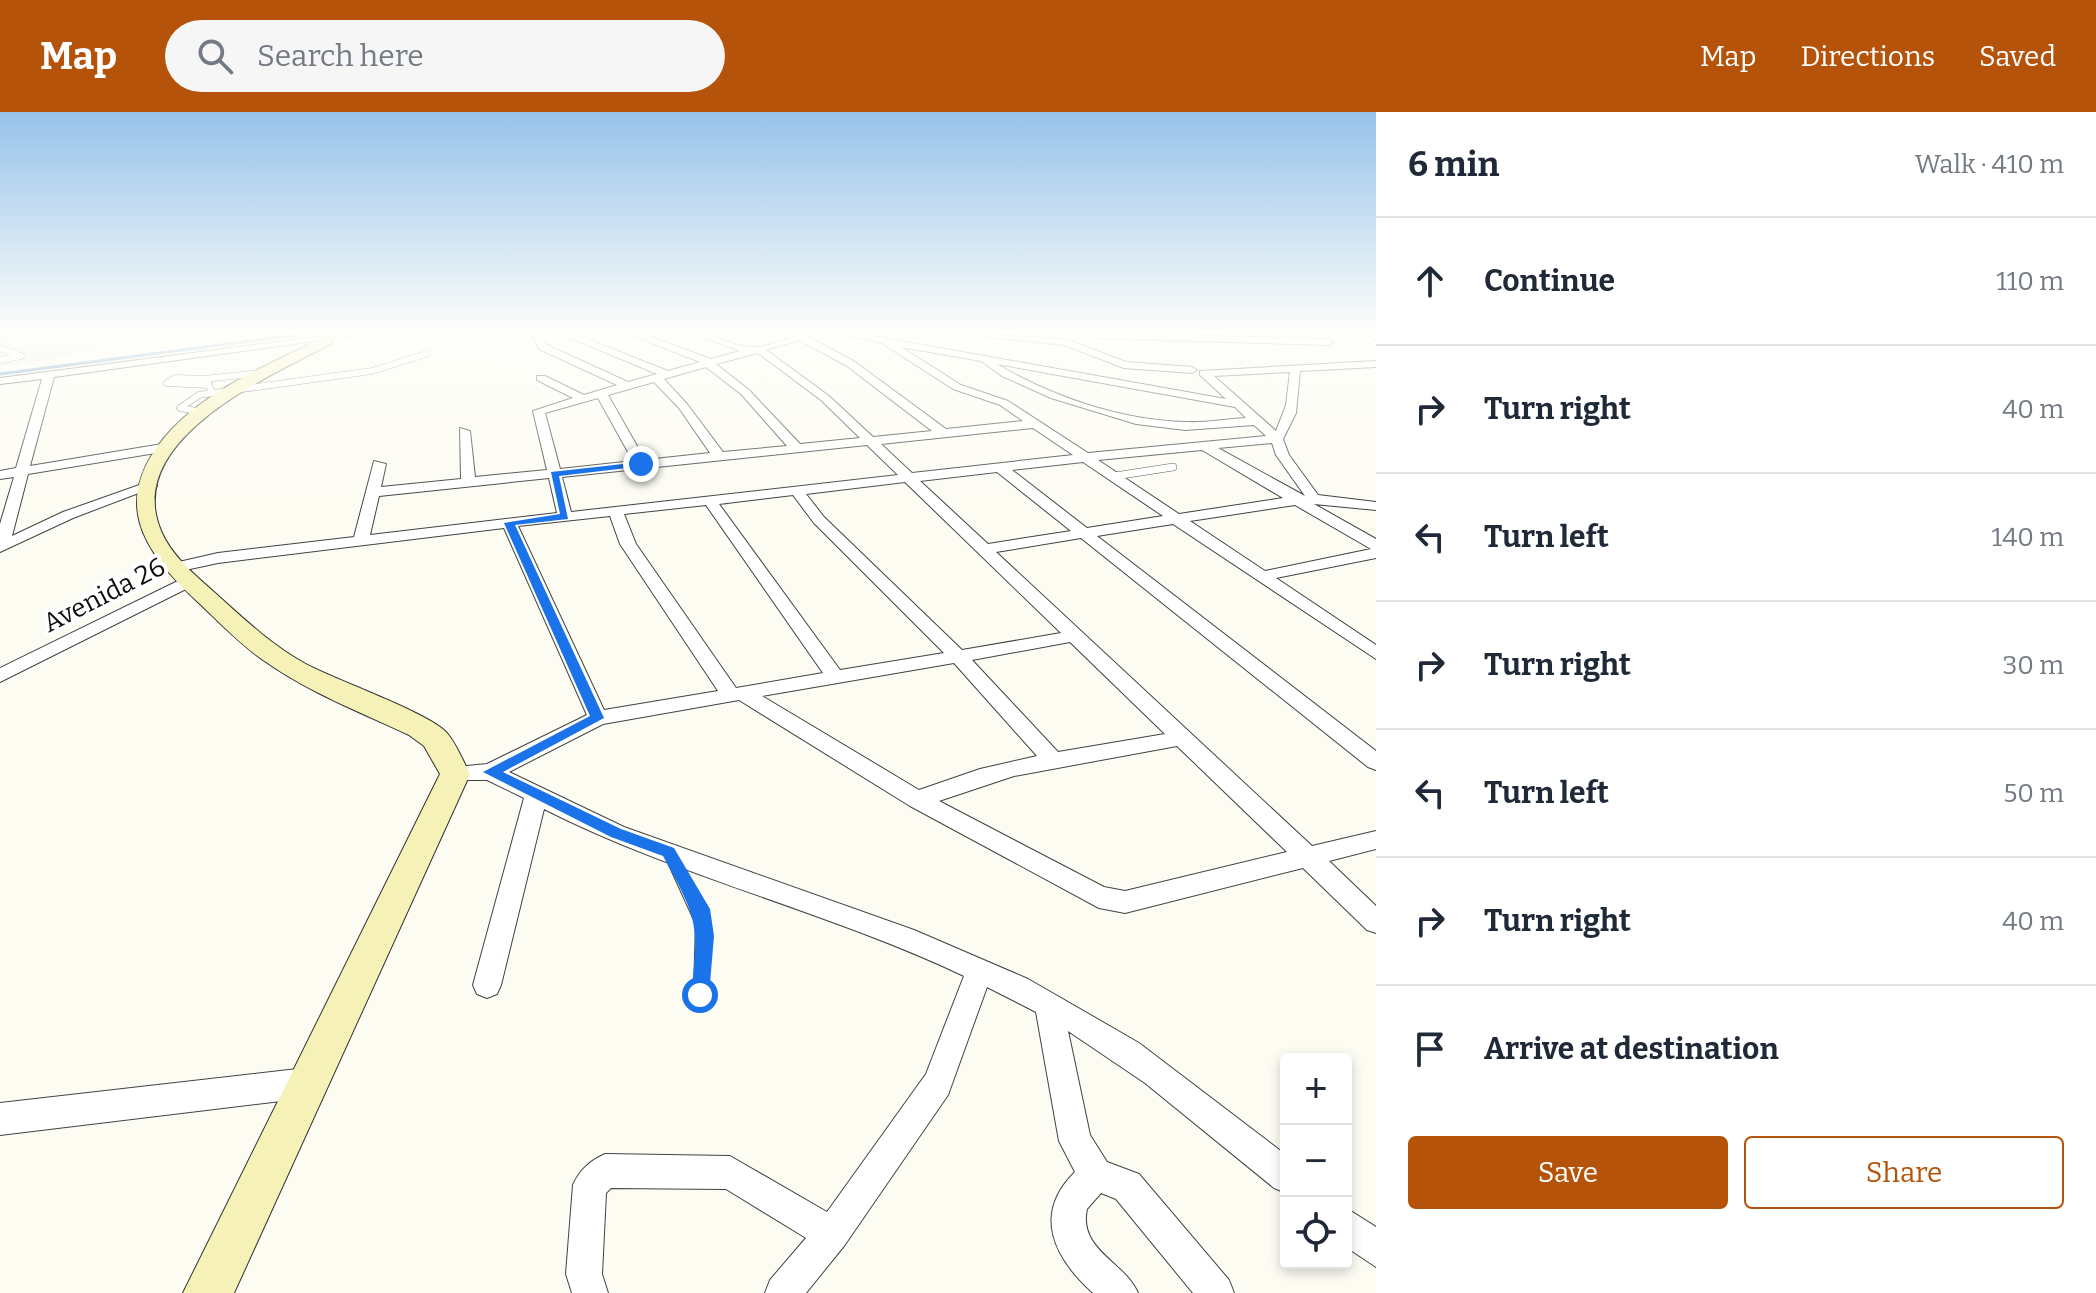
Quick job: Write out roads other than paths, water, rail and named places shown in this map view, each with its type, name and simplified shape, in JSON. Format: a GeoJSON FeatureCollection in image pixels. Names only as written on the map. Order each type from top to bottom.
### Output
{"type":"FeatureCollection","features":[{"type":"Feature","properties":{"kind":"street"},"geometry":{"type":"LineString","coordinates":[[0,547],[45,388]]}},
{"type":"Feature","properties":{"kind":"street"},"geometry":{"type":"LineString","coordinates":[[222,388],[212,392],[168,447],[150,486],[147,522],[161,549],[182,574],[254,642],[303,672],[427,734],[444,752],[455,774]]}},
{"type":"Feature","properties":{"kind":"street"},"geometry":{"type":"LineString","coordinates":[[562,388],[582,398]]}},
{"type":"Feature","properties":{"kind":"street"},"geometry":{"type":"LineString","coordinates":[[565,517],[539,411],[620,388]]}},
{"type":"Feature","properties":{"kind":"street"},"geometry":{"type":"LineString","coordinates":[[671,388],[719,456]]}},
{"type":"Feature","properties":{"kind":"street"},"geometry":{"type":"LineString","coordinates":[[740,388],[796,448]]}},
{"type":"Feature","properties":{"kind":"street"},"geometry":{"type":"LineString","coordinates":[[811,388],[825,398],[906,479],[1376,922]]}},
{"type":"Feature","properties":{"kind":"street"},"geometry":{"type":"LineString","coordinates":[[883,388],[943,433]]}},
{"type":"Feature","properties":{"kind":"street"},"geometry":{"type":"LineString","coordinates":[[960,388],[1004,403],[1263,576],[1367,639],[1376,653]]}},
{"type":"Feature","properties":{"kind":"street"},"geometry":{"type":"LineString","coordinates":[[1036,388],[1081,406],[1186,426],[1254,421]]}},
{"type":"Feature","properties":{"kind":"street"},"geometry":{"type":"LineString","coordinates":[[1150,388],[1235,404]]}},
{"type":"Feature","properties":{"kind":"street"},"geometry":{"type":"LineString","coordinates":[[1217,388],[1277,439],[1283,455],[1314,499]]}},
{"type":"Feature","properties":{"kind":"street"},"geometry":{"type":"LineString","coordinates":[[1277,439],[1289,422],[1295,388]]}},
{"type":"Feature","properties":{"kind":"street"},"geometry":{"type":"LineString","coordinates":[[601,393],[641,464]]}},
{"type":"Feature","properties":{"kind":"street"},"geometry":{"type":"LineString","coordinates":[[372,492],[1035,424]]}},
{"type":"Feature","properties":{"kind":"street"},"geometry":{"type":"LineString","coordinates":[[464,431],[468,482]]}},
{"type":"Feature","properties":{"kind":"street","name":"Avenida 26"},"geometry":{"type":"LineString","coordinates":[[0,676],[182,574],[218,558],[1277,439]]}},
{"type":"Feature","properties":{"kind":"street"},"geometry":{"type":"LineString","coordinates":[[1203,445],[1376,546]]}},
{"type":"Feature","properties":{"kind":"street"},"geometry":{"type":"LineString","coordinates":[[0,475],[168,447]]}},
{"type":"Feature","properties":{"kind":"street"},"geometry":{"type":"LineString","coordinates":[[361,540],[379,464]]}},
{"type":"Feature","properties":{"kind":"street"},"geometry":{"type":"LineString","coordinates":[[1002,469],[1376,762]]}},
{"type":"Feature","properties":{"kind":"street"},"geometry":{"type":"LineString","coordinates":[[0,547],[82,509],[150,486]]}},
{"type":"Feature","properties":{"kind":"street"},"geometry":{"type":"LineString","coordinates":[[797,491],[819,520],[957,655],[1054,761]]}},
{"type":"Feature","properties":{"kind":"street"},"geometry":{"type":"LineString","coordinates":[[983,549],[1314,499],[1376,506]]}},
{"type":"Feature","properties":{"kind":"street"},"geometry":{"type":"LineString","coordinates":[[710,501],[834,675]]}},
{"type":"Feature","properties":{"kind":"street"},"geometry":{"type":"LineString","coordinates":[[615,511],[628,544],[737,694],[918,800],[1099,897],[1125,902],[1376,840]]}},
{"type":"Feature","properties":{"kind":"street"},"geometry":{"type":"LineString","coordinates":[[509,523],[598,718]]}},
{"type":"Feature","properties":{"kind":"street"},"geometry":{"type":"LineString","coordinates":[[1263,576],[1376,553]]}},
{"type":"Feature","properties":{"kind":"street"},"geometry":{"type":"LineString","coordinates":[[455,774],[490,772],[598,718],[1075,636]]}},
{"type":"Feature","properties":{"kind":"street"},"geometry":{"type":"LineString","coordinates":[[918,800],[945,787],[1054,761],[1183,738]]}},
{"type":"Feature","properties":{"kind":"street"},"geometry":{"type":"LineString","coordinates":[[490,772],[616,833],[868,924],[979,971],[1049,1006],[1162,1075],[1280,1171]]}},
{"type":"Feature","properties":{"kind":"street"},"geometry":{"type":"LineString","coordinates":[[208,1293],[455,774]]}},
{"type":"Feature","properties":{"kind":"street"},"geometry":{"type":"LineString","coordinates":[[487,985],[536,794]]}},
{"type":"Feature","properties":{"kind":"street"},"geometry":{"type":"LineString","coordinates":[[783,1293],[832,1234],[937,1084],[979,971]]}},
{"type":"Feature","properties":{"kind":"street"},"geometry":{"type":"LineString","coordinates":[[1049,1006],[1075,1141],[1096,1175],[1127,1186],[1216,1293]]}},
{"type":"Feature","properties":{"kind":"street"},"geometry":{"type":"LineString","coordinates":[[0,1119],[306,1083]]}},
{"type":"Feature","properties":{"kind":"street"},"geometry":{"type":"LineString","coordinates":[[590,1293],[584,1274],[590,1185],[605,1171],[730,1173],[832,1234]]}},
{"type":"Feature","properties":{"kind":"street"},"geometry":{"type":"LineString","coordinates":[[1096,1175],[1071,1202],[1067,1228],[1080,1257],[1120,1293]]}},
{"type":"Feature","properties":{"kind":"street"},"geometry":{"type":"LineString","coordinates":[[1352,1230],[1376,1249]]}},
{"type":"Feature","properties":{"kind":"lane"},"geometry":{"type":"LineString","coordinates":[[191,388],[212,392],[242,388]]}},
{"type":"Feature","properties":{"kind":"lane"},"geometry":{"type":"LineString","coordinates":[[202,388],[212,392]]}},
{"type":"Feature","properties":{"kind":"lane"},"geometry":{"type":"LineString","coordinates":[[1115,476],[1173,467]]}},
{"type":"Feature","properties":{"kind":"lane"},"geometry":{"type":"LineString","coordinates":[[669,852],[701,909],[706,936],[700,995]]}}]}
